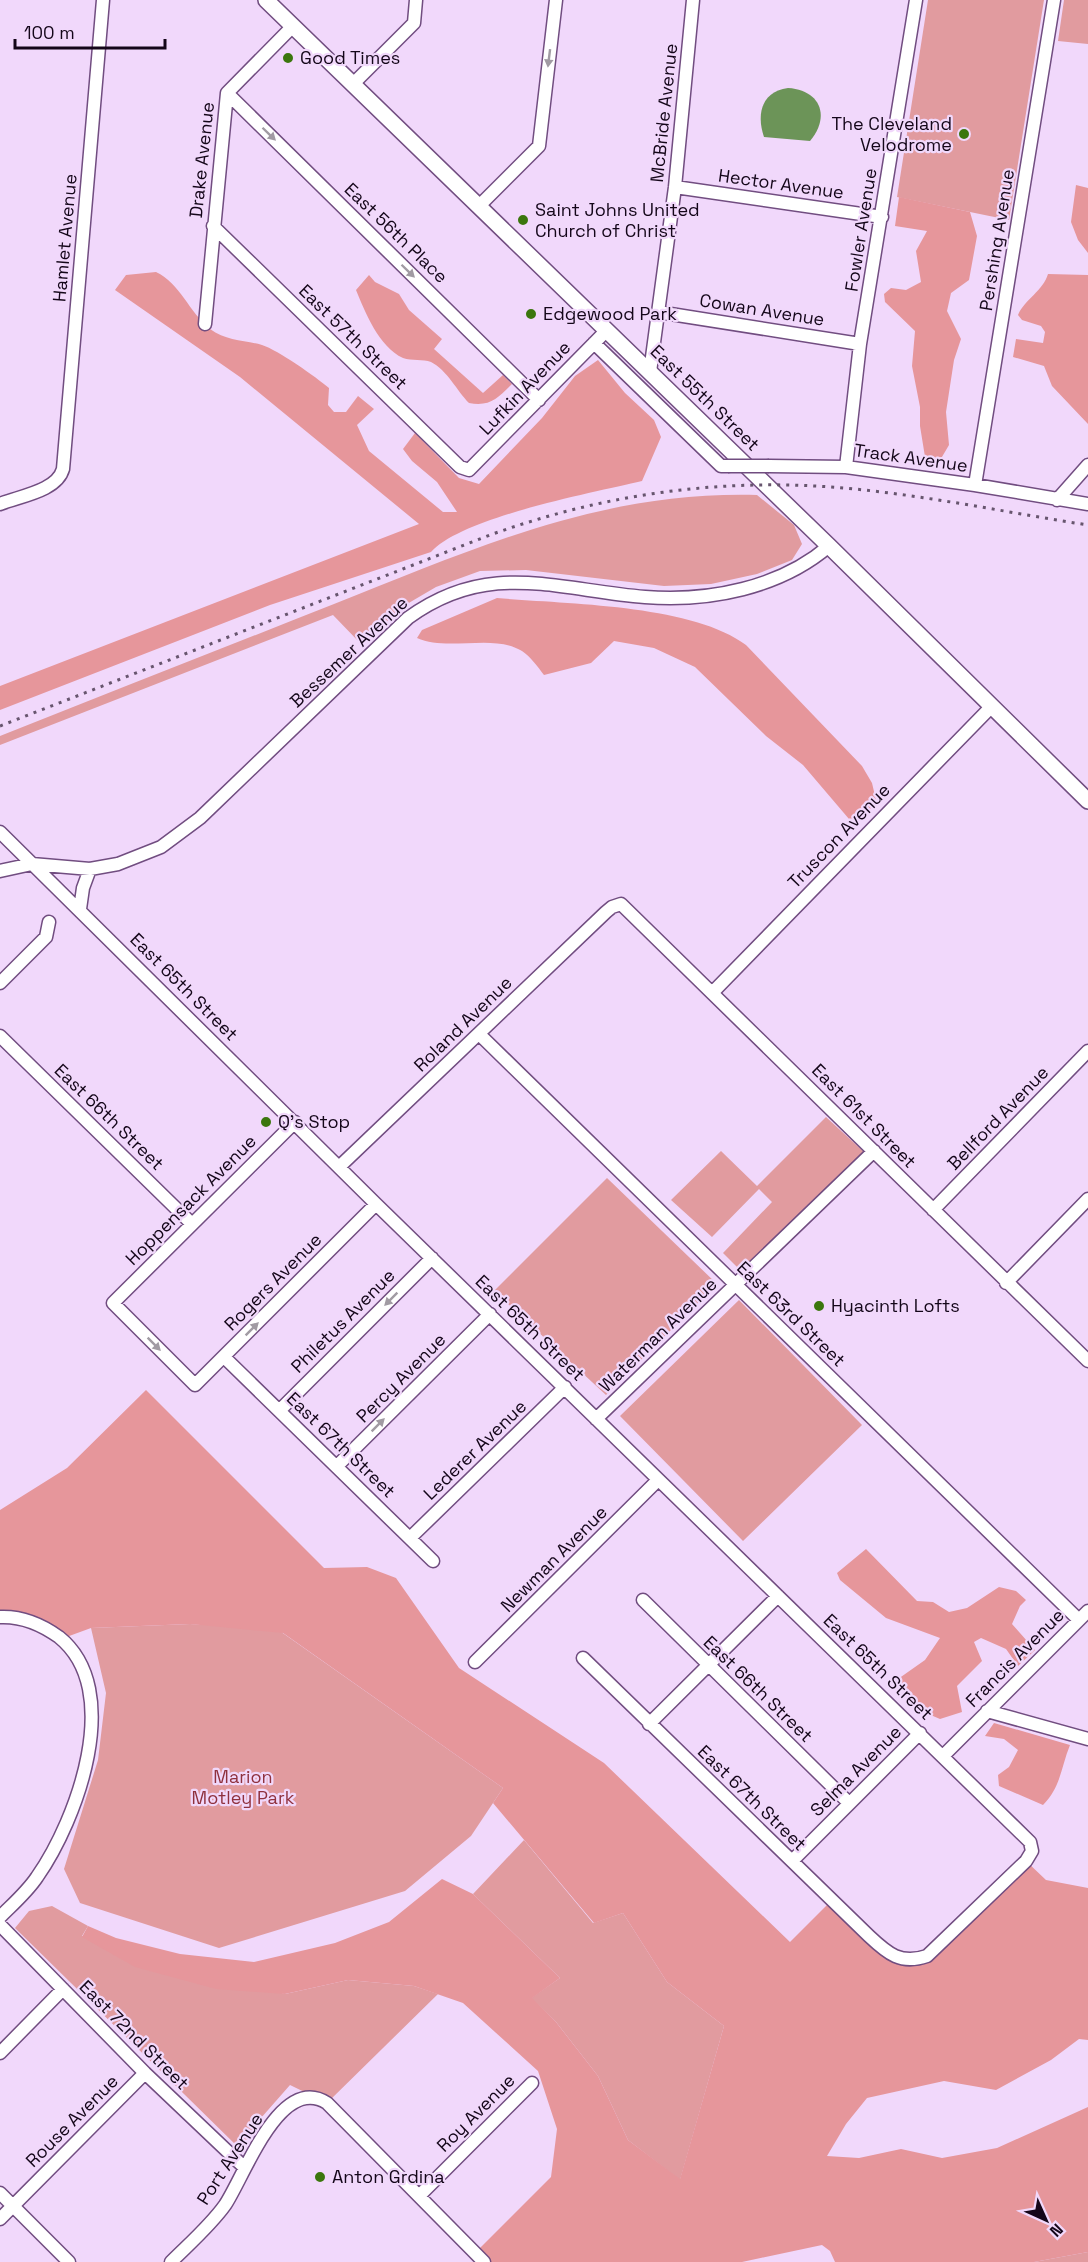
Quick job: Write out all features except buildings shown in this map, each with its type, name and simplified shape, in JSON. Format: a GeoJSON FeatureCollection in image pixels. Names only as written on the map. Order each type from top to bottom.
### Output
{"type":"FeatureCollection","features":[{"type":"Feature","properties":{"kind":"main road","name":"East 55th Street"},"geometry":{"type":"LineString","coordinates":[[266,0],[830,546],[1088,801]]}},
{"type":"Feature","properties":{"kind":"street","name":"Hamlet Avenue"},"geometry":{"type":"LineString","coordinates":[[0,504],[52,484],[60,478],[103,0]]}},
{"type":"Feature","properties":{"kind":"street"},"geometry":{"type":"LineString","coordinates":[[353,84],[414,23],[416,0]]}},
{"type":"Feature","properties":{"kind":"street"},"geometry":{"type":"LineString","coordinates":[[479,206],[539,146],[556,0]]}},
{"type":"Feature","properties":{"kind":"street","name":"McBride Avenue"},"geometry":{"type":"LineString","coordinates":[[650,372],[675,187],[693,0]]}},
{"type":"Feature","properties":{"kind":"street","name":"Fowler Avenue"},"geometry":{"type":"LineString","coordinates":[[846,467],[860,344],[916,0]]}},
{"type":"Feature","properties":{"kind":"street","name":"Pershing Avenue"},"geometry":{"type":"LineString","coordinates":[[975,485],[1054,0]]}},
{"type":"Feature","properties":{"kind":"street","name":"Drake Avenue"},"geometry":{"type":"LineString","coordinates":[[205,324],[227,93],[293,26]]}},
{"type":"Feature","properties":{"kind":"street","name":"East 56th Place"},"geometry":{"type":"LineString","coordinates":[[227,93],[539,400]]}},
{"type":"Feature","properties":{"kind":"street","name":"Hector Avenue"},"geometry":{"type":"LineString","coordinates":[[675,187],[882,217]]}},
{"type":"Feature","properties":{"kind":"street","name":"East 57th Street"},"geometry":{"type":"LineString","coordinates":[[213,226],[460,467],[469,470]]}},
{"type":"Feature","properties":{"kind":"street","name":"Cowan Avenue"},"geometry":{"type":"LineString","coordinates":[[658,312],[860,344]]}},
{"type":"Feature","properties":{"kind":"street","name":"Lufkin Avenue"},"geometry":{"type":"LineString","coordinates":[[469,470],[607,330]]}},
{"type":"Feature","properties":{"kind":"street","name":"Track Avenue"},"geometry":{"type":"LineString","coordinates":[[594,343],[721,466],[846,467],[1088,504]]}},
{"type":"Feature","properties":{"kind":"street"},"geometry":{"type":"LineString","coordinates":[[1056,500],[1088,465]]}},
{"type":"Feature","properties":{"kind":"street","name":"Bessemer Avenue"},"geometry":{"type":"LineString","coordinates":[[0,871],[32,864],[90,869],[118,864],[141,856],[182,833],[396,629],[420,610],[443,597],[489,583],[513,581],[645,597],[713,595],[745,588],[788,573],[808,564],[830,546]]}},
{"type":"Feature","properties":{"kind":"street","name":"Truscon Avenue"},"geometry":{"type":"LineString","coordinates":[[713,992],[992,705]]}},
{"type":"Feature","properties":{"kind":"street","name":"East 65th Street"},"geometry":{"type":"LineString","coordinates":[[0,832],[376,1204],[1030,1842],[1032,1851],[1026,1861],[927,1956],[913,1960],[900,1959]]}},
{"type":"Feature","properties":{"kind":"street"},"geometry":{"type":"LineString","coordinates":[[80,909],[83,888],[90,869]]}},
{"type":"Feature","properties":{"kind":"street","name":"East 61st Street"},"geometry":{"type":"LineString","coordinates":[[612,907],[625,906],[1006,1283],[1088,1361]]}},
{"type":"Feature","properties":{"kind":"street","name":"Roland Avenue"},"geometry":{"type":"LineString","coordinates":[[339,1167],[612,907]]}},
{"type":"Feature","properties":{"kind":"street"},"geometry":{"type":"LineString","coordinates":[[0,983],[46,937],[49,922]]}},
{"type":"Feature","properties":{"kind":"street","name":"East 63rd Street"},"geometry":{"type":"LineString","coordinates":[[479,1034],[736,1286],[1084,1616]]}},
{"type":"Feature","properties":{"kind":"street","name":"East 66th Street"},"geometry":{"type":"LineString","coordinates":[[0,1036],[192,1224]]}},
{"type":"Feature","properties":{"kind":"street","name":"Bellford Avenue"},"geometry":{"type":"LineString","coordinates":[[933,1210],[1088,1051]]}},
{"type":"Feature","properties":{"kind":"street","name":"Hoppensack Avenue"},"geometry":{"type":"LineString","coordinates":[[195,1385],[113,1303],[295,1122]]}},
{"type":"Feature","properties":{"kind":"street","name":"Waterman Avenue"},"geometry":{"type":"LineString","coordinates":[[596,1419],[874,1151]]}},
{"type":"Feature","properties":{"kind":"street"},"geometry":{"type":"LineString","coordinates":[[1006,1283],[1088,1199]]}},
{"type":"Feature","properties":{"kind":"street","name":"Rogers Avenue"},"geometry":{"type":"LineString","coordinates":[[195,1385],[376,1204]]}},
{"type":"Feature","properties":{"kind":"street","name":"Philetus Avenue"},"geometry":{"type":"LineString","coordinates":[[280,1410],[432,1258]]}},
{"type":"Feature","properties":{"kind":"street","name":"Percy Avenue"},"geometry":{"type":"LineString","coordinates":[[337,1466],[490,1314]]}},
{"type":"Feature","properties":{"kind":"street","name":"East 67th Street"},"geometry":{"type":"LineString","coordinates":[[224,1357],[433,1561]]}},
{"type":"Feature","properties":{"kind":"street","name":"Lederer Avenue"},"geometry":{"type":"LineString","coordinates":[[410,1538],[565,1387]]}},
{"type":"Feature","properties":{"kind":"street","name":"Newman Avenue"},"geometry":{"type":"LineString","coordinates":[[474,1662],[658,1480]]}},
{"type":"Feature","properties":{"kind":"street"},"geometry":{"type":"LineString","coordinates":[[649,1724],[778,1596]]}},
{"type":"Feature","properties":{"kind":"street","name":"East 66th Street"},"geometry":{"type":"LineString","coordinates":[[643,1600],[849,1803]]}},
{"type":"Feature","properties":{"kind":"street"},"geometry":{"type":"LineString","coordinates":[[0,1617],[15,1616],[51,1632],[74,1652],[90,1688],[92,1708],[90,1739],[81,1780],[61,1835],[37,1878],[0,1917]]}},
{"type":"Feature","properties":{"kind":"street","name":"Francis Avenue"},"geometry":{"type":"LineString","coordinates":[[943,1756],[1084,1616]]}},
{"type":"Feature","properties":{"kind":"street","name":"East 67th Street"},"geometry":{"type":"LineString","coordinates":[[583,1658],[886,1952],[900,1959]]}},
{"type":"Feature","properties":{"kind":"street"},"geometry":{"type":"LineString","coordinates":[[987,1711],[1088,1739]]}},
{"type":"Feature","properties":{"kind":"street","name":"Selma Avenue"},"geometry":{"type":"LineString","coordinates":[[792,1861],[920,1733]]}},
{"type":"Feature","properties":{"kind":"street","name":"East 72nd Street"},"geometry":{"type":"LineString","coordinates":[[0,1925],[145,2073],[245,2168]]}},
{"type":"Feature","properties":{"kind":"street"},"geometry":{"type":"LineString","coordinates":[[0,2053],[63,1989]]}},
{"type":"Feature","properties":{"kind":"street","name":"Rouse Avenue"},"geometry":{"type":"LineString","coordinates":[[0,2220],[145,2073]]}},
{"type":"Feature","properties":{"kind":"street","name":"Roy Avenue"},"geometry":{"type":"LineString","coordinates":[[420,2195],[531,2083]]}},
{"type":"Feature","properties":{"kind":"street","name":"Port Avenue"},"geometry":{"type":"LineString","coordinates":[[171,2262],[223,2208],[259,2142],[287,2107],[301,2098],[310,2097],[327,2103],[420,2195]]}},
{"type":"Feature","properties":{"kind":"street"},"geometry":{"type":"LineString","coordinates":[[0,2193],[69,2262]]}},
{"type":"Feature","properties":{"kind":"street"},"geometry":{"type":"LineString","coordinates":[[420,2195],[484,2262]]}},
{"type":"Feature","properties":{"kind":"green space","name":"The Cleveland Velodrome"},"geometry":{"type":"Polygon","coordinates":[[[928,0],[1044,0],[1009,220],[897,197],[928,0]]]}},
{"type":"Feature","properties":{"kind":"green space"},"geometry":{"type":"Polygon","coordinates":[[[1064,0],[1088,0],[1088,44],[1058,41],[1064,0]]]}},
{"type":"Feature","properties":{"kind":"green space"},"geometry":{"type":"Polygon","coordinates":[[[757,495],[794,525],[802,544],[792,560],[757,574],[711,584],[664,586],[526,570],[480,571],[436,587],[407,604],[361,644],[333,615],[0,745],[0,736],[438,563],[540,527],[645,502],[700,496],[757,495]]]}},
{"type":"Feature","properties":{"kind":"green space"},"geometry":{"type":"Polygon","coordinates":[[[826,1117],[864,1152],[742,1272],[723,1253],[772,1202],[759,1189],[712,1237],[671,1200],[721,1151],[757,1186],[826,1117]]]}},
{"type":"Feature","properties":{"kind":"green space"},"geometry":{"type":"Polygon","coordinates":[[[607,1178],[717,1284],[606,1395],[494,1291],[607,1178]]]}},
{"type":"Feature","properties":{"kind":"green space"},"geometry":{"type":"Polygon","coordinates":[[[739,1300],[862,1425],[743,1541],[620,1416],[739,1300]]]}},
{"type":"Feature","properties":{"kind":"green space","name":"Marion Motley Park"},"geometry":{"type":"Polygon","coordinates":[[[190,1624],[277,1629],[503,1788],[471,1836],[405,1891],[219,1948],[80,1903],[64,1869],[98,1760],[106,1693],[91,1628],[190,1624]]]}},
{"type":"Feature","properties":{"kind":"green space"},"geometry":{"type":"Polygon","coordinates":[[[524,1840],[593,1923],[623,1913],[667,1982],[724,2026],[680,2180],[628,2140],[598,2076],[556,2022],[531,1998],[560,1978],[473,1894],[524,1840]]]}},
{"type":"Feature","properties":{"kind":"green space"},"geometry":{"type":"Polygon","coordinates":[[[52,1906],[88,1926],[82,1936],[285,1994],[348,1980],[414,1986],[438,1994],[327,2103],[290,2085],[261,2118],[240,2149],[15,1928],[29,1911],[52,1906]]]}},
{"type":"Feature","properties":{"kind":"green space"},"geometry":{"type":"Polygon","coordinates":[[[1088,2252],[1088,2262],[1034,2262],[1088,2252]]]}},
{"type":"Feature","properties":{"kind":"shaded area"},"geometry":{"type":"Polygon","coordinates":[[[788,88],[808,94],[819,106],[820,122],[810,141],[764,137],[761,120],[763,105],[772,94],[788,88]]]}},
{"type":"Feature","properties":{"kind":"shaded area"},"geometry":{"type":"Polygon","coordinates":[[[1076,185],[1088,188],[1088,253],[1078,240],[1071,222],[1076,185]]]}},
{"type":"Feature","properties":{"kind":"shaded area"},"geometry":{"type":"Polygon","coordinates":[[[899,197],[970,212],[977,236],[969,280],[951,293],[947,311],[961,339],[954,360],[946,412],[949,445],[939,462],[926,463],[920,426],[920,407],[912,366],[915,331],[885,302],[884,294],[891,288],[906,290],[921,282],[916,251],[927,231],[895,226],[899,197]]]}},
{"type":"Feature","properties":{"kind":"shaded area"},"geometry":{"type":"Polygon","coordinates":[[[156,272],[172,283],[203,322],[216,333],[269,348],[297,364],[323,383],[329,388],[328,405],[334,412],[346,412],[358,396],[374,409],[357,425],[369,451],[443,512],[457,512],[437,482],[412,461],[403,449],[415,433],[459,478],[479,484],[542,418],[575,376],[598,360],[625,393],[654,420],[661,437],[642,481],[498,517],[447,539],[431,552],[270,605],[0,710],[0,686],[419,524],[240,377],[115,290],[126,275],[156,272]]]}},
{"type":"Feature","properties":{"kind":"shaded area"},"geometry":{"type":"Polygon","coordinates":[[[1048,274],[1088,275],[1088,424],[1052,386],[1044,366],[1013,357],[1016,339],[1043,343],[1045,332],[1041,326],[1022,320],[1018,315],[1046,280],[1048,274]]]}},
{"type":"Feature","properties":{"kind":"shaded area"},"geometry":{"type":"Polygon","coordinates":[[[369,275],[375,282],[399,294],[409,310],[442,339],[434,349],[483,393],[503,375],[512,384],[493,400],[483,404],[469,403],[447,375],[431,362],[403,358],[394,353],[374,328],[356,290],[369,275]]]}},
{"type":"Feature","properties":{"kind":"shaded area"},"geometry":{"type":"Polygon","coordinates":[[[497,598],[627,608],[694,621],[723,631],[746,645],[862,766],[872,783],[876,800],[866,813],[849,819],[803,765],[766,736],[695,667],[654,648],[614,641],[591,663],[544,675],[525,653],[510,646],[498,643],[429,642],[417,638],[422,630],[497,598]]]}},
{"type":"Feature","properties":{"kind":"shaded area"},"geometry":{"type":"Polygon","coordinates":[[[146,1390],[324,1568],[367,1567],[396,1578],[459,1668],[604,1763],[790,1942],[832,1900],[869,1936],[913,1960],[1026,1861],[1046,1880],[1088,1888],[1088,2040],[1079,2039],[1051,2060],[996,2090],[944,2081],[867,2098],[846,2124],[827,2156],[859,2158],[901,2149],[942,2158],[997,2148],[1088,2107],[1088,2252],[1034,2262],[835,2262],[830,2251],[822,2245],[742,2262],[484,2262],[476,2252],[551,2177],[557,2129],[538,2071],[463,2003],[414,1986],[348,1980],[285,1994],[216,1989],[135,1967],[82,1937],[88,1926],[116,1938],[180,1954],[254,1962],[335,1943],[389,1922],[442,1879],[473,1894],[560,1978],[532,1998],[556,2022],[598,2076],[628,2140],[680,2179],[724,2026],[667,1982],[623,1913],[594,1923],[493,1803],[503,1788],[283,1633],[190,1624],[91,1628],[61,1639],[51,1632],[0,1617],[0,1510],[67,1468],[146,1390]]]}},
{"type":"Feature","properties":{"kind":"shaded area"},"geometry":{"type":"Polygon","coordinates":[[[866,1549],[917,1601],[933,1602],[949,1612],[967,1608],[999,1587],[1016,1591],[1026,1600],[1020,1606],[1012,1624],[1035,1650],[1018,1666],[1006,1649],[981,1638],[974,1642],[982,1661],[957,1686],[962,1712],[940,1719],[926,1713],[898,1679],[925,1660],[940,1638],[886,1618],[840,1580],[837,1573],[866,1549]]]}},
{"type":"Feature","properties":{"kind":"shaded area"},"geometry":{"type":"Polygon","coordinates":[[[994,1723],[1070,1745],[1054,1791],[1043,1805],[999,1786],[998,1775],[1009,1767],[1018,1750],[1004,1739],[985,1736],[994,1723]]]}},
{"type":"Feature","properties":{"kind":"railway"},"geometry":{"type":"LineString","coordinates":[[0,726],[490,535],[563,512],[637,496],[751,485],[827,487],[939,500],[1088,525]]}},
{"type":"Feature","properties":{"kind":"place","name":"Good Times"},"geometry":{"type":"Point","coordinates":[288,58]}},
{"type":"Feature","properties":{"kind":"place","name":"The Cleveland Velodrome"},"geometry":{"type":"Point","coordinates":[964,134]}},
{"type":"Feature","properties":{"kind":"place","name":"Saint Johns United Church of Christ"},"geometry":{"type":"Point","coordinates":[523,220]}},
{"type":"Feature","properties":{"kind":"place","name":"Edgewood Park"},"geometry":{"type":"Point","coordinates":[531,314]}},
{"type":"Feature","properties":{"kind":"place","name":"Q's Stop"},"geometry":{"type":"Point","coordinates":[266,1122]}},
{"type":"Feature","properties":{"kind":"place","name":"Hyacinth Lofts"},"geometry":{"type":"Point","coordinates":[819,1306]}},
{"type":"Feature","properties":{"kind":"place","name":"Anton Grdina"},"geometry":{"type":"Point","coordinates":[320,2177]}}]}
